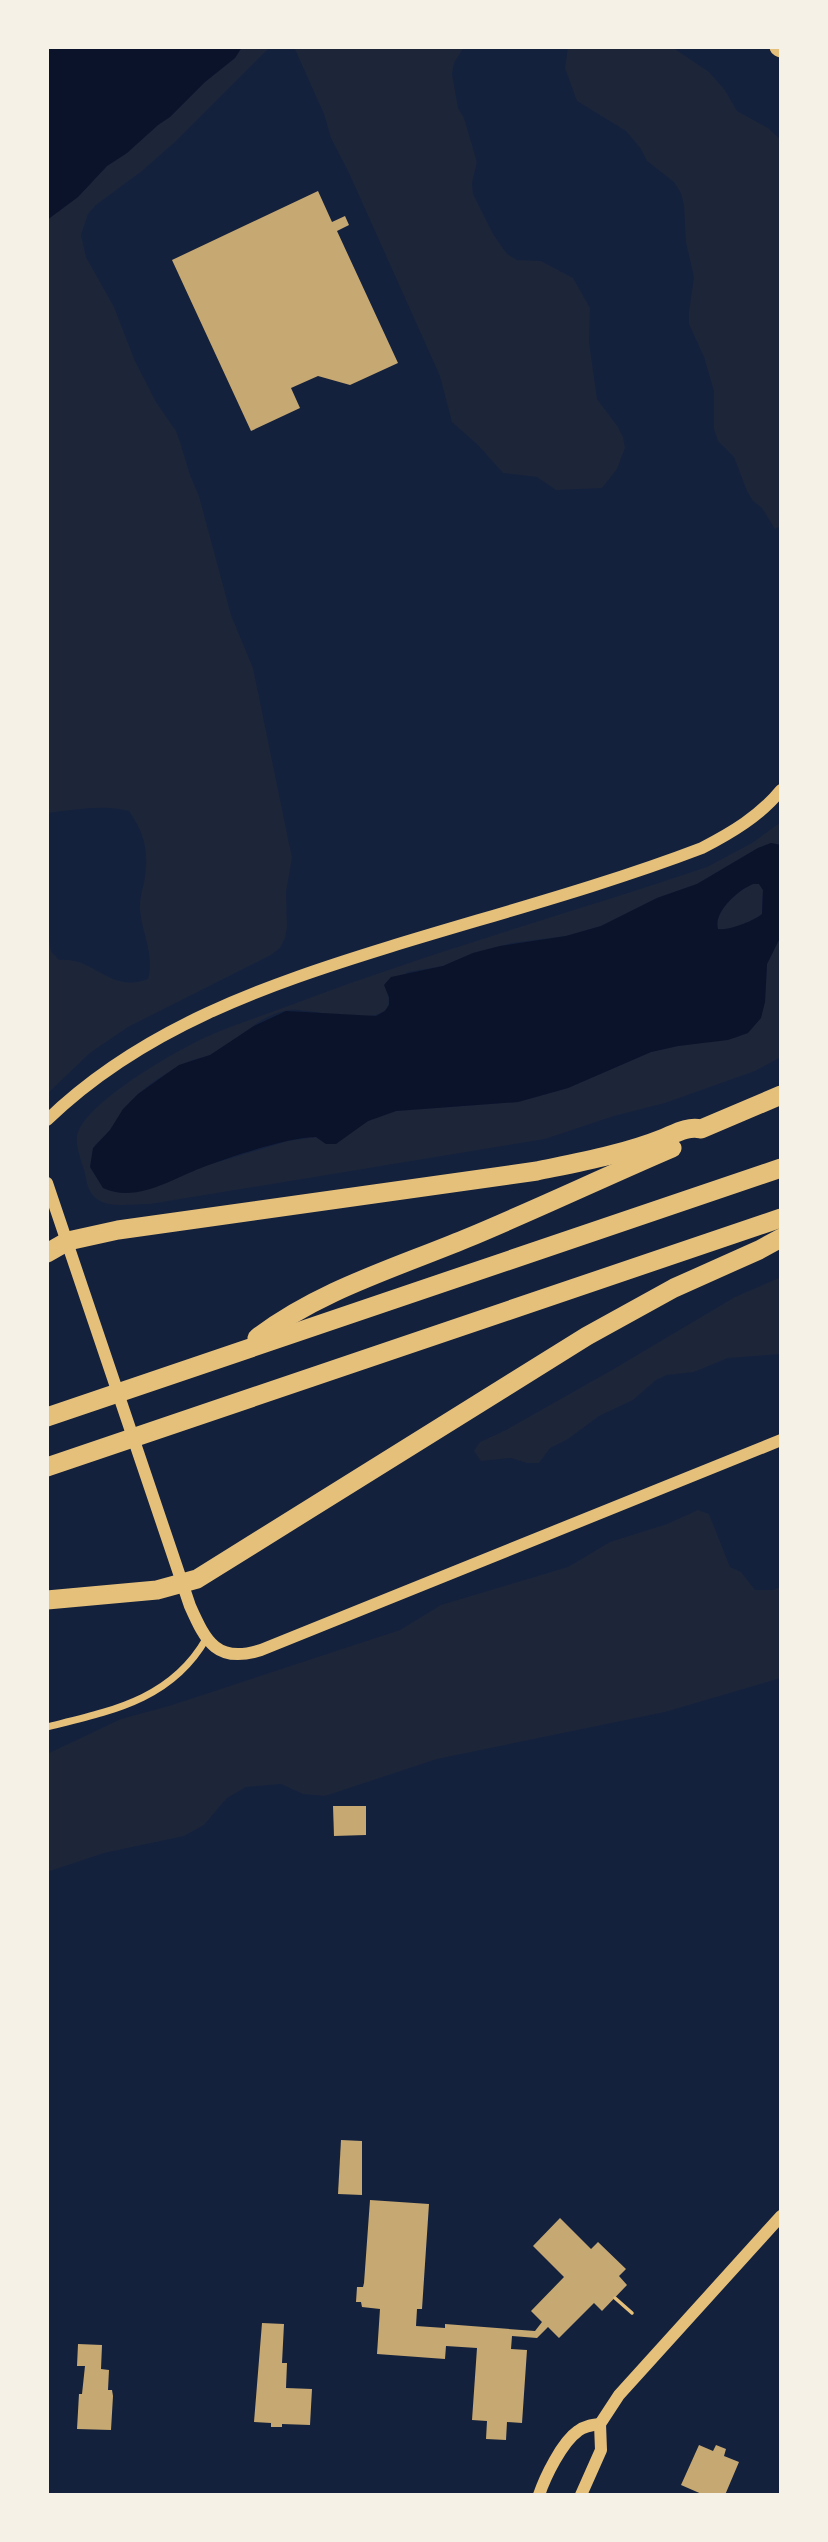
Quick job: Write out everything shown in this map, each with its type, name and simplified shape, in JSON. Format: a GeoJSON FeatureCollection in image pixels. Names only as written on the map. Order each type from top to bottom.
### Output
{"type":"FeatureCollection","features":[{"type":"Feature","properties":{"kind":"highway"},"geometry":{"type":"LineString","coordinates":[[47,1253],[68,1241],[118,1230],[537,1171],[622,1152],[687,1129],[701,1129],[781,1095]]}},
{"type":"Feature","properties":{"kind":"highway"},"geometry":{"type":"LineString","coordinates":[[244,1350],[281,1321],[324,1298],[687,1142],[697,1136],[701,1129]]}},
{"type":"Feature","properties":{"kind":"highway"},"geometry":{"type":"LineString","coordinates":[[47,1417],[781,1168]]}},
{"type":"Feature","properties":{"kind":"highway"},"geometry":{"type":"LineString","coordinates":[[54,1464],[781,1219]]}},
{"type":"Feature","properties":{"kind":"highway"},"geometry":{"type":"LineString","coordinates":[[47,1600],[157,1590],[183,1585],[212,1572],[608,1323],[696,1276],[781,1238]]}},
{"type":"Feature","properties":{"kind":"street"},"geometry":{"type":"LineString","coordinates":[[47,1120],[81,1090],[125,1059],[184,1024],[221,1006],[306,973],[683,855],[729,834],[753,817],[781,790]]}},
{"type":"Feature","properties":{"kind":"street"},"geometry":{"type":"LineString","coordinates":[[47,1183],[183,1585],[206,1639],[225,1653],[241,1655],[261,1650],[781,1440]]}},
{"type":"Feature","properties":{"kind":"street"},"geometry":{"type":"LineString","coordinates":[[47,1727],[115,1709],[155,1692],[182,1672],[206,1639]]}},
{"type":"Feature","properties":{"kind":"street"},"geometry":{"type":"LineString","coordinates":[[581,2495],[601,2450],[600,2424],[632,2378],[781,2216]]}},
{"type":"Feature","properties":{"kind":"street"},"geometry":{"type":"LineString","coordinates":[[539,2495],[553,2465],[575,2433],[583,2427],[600,2424]]}},
{"type":"Feature","properties":{"kind":"path"},"geometry":{"type":"LineString","coordinates":[[615,2298],[632,2313]]}},
{"type":"Feature","properties":{"kind":"shaded area"},"geometry":{"type":"Polygon","coordinates":[[[47,47],[242,47],[235,58],[205,82],[170,117],[107,166],[78,197],[47,220],[47,47]]]}},
{"type":"Feature","properties":{"kind":"shaded area"},"geometry":{"type":"Polygon","coordinates":[[[242,47],[270,47],[175,142],[96,205],[88,214],[81,235],[86,257],[114,307],[135,361],[156,402],[176,431],[199,496],[231,615],[253,668],[292,858],[286,892],[285,938],[280,948],[271,955],[128,1027],[90,1053],[47,1094],[47,929],[51,951],[59,960],[82,963],[112,979],[135,982],[148,979],[150,962],[140,907],[145,872],[145,845],[129,811],[99,808],[47,813],[47,220],[78,197],[107,166],[170,117],[205,82],[235,58],[242,47]]]}},
{"type":"Feature","properties":{"kind":"shaded area"},"geometry":{"type":"Polygon","coordinates":[[[294,47],[464,47],[454,63],[452,74],[458,108],[464,118],[477,162],[472,183],[473,194],[493,234],[507,254],[517,260],[541,261],[573,278],[590,308],[589,342],[597,399],[618,427],[625,448],[617,469],[602,488],[556,490],[537,477],[503,473],[479,446],[452,422],[440,376],[331,138],[324,114],[294,47]]]}},
{"type":"Feature","properties":{"kind":"shaded area"},"geometry":{"type":"Polygon","coordinates":[[[568,47],[672,47],[709,72],[725,90],[737,111],[768,128],[781,140],[781,526],[775,529],[762,508],[753,501],[734,457],[718,441],[714,429],[714,391],[704,357],[689,324],[694,277],[686,242],[681,193],[674,182],[647,161],[626,131],[577,101],[565,68],[568,47]]]}},
{"type":"Feature","properties":{"kind":"shaded area"},"geometry":{"type":"Polygon","coordinates":[[[781,822],[781,845],[771,843],[758,848],[697,884],[657,898],[601,926],[566,936],[512,943],[473,953],[443,966],[408,972],[385,987],[389,1003],[383,1012],[371,1016],[354,1016],[289,1010],[269,1016],[215,1053],[182,1064],[152,1083],[129,1103],[95,1145],[151,1188],[208,1165],[288,1141],[316,1137],[326,1144],[368,1121],[396,1111],[518,1102],[568,1088],[651,1052],[738,1037],[765,1002],[767,964],[781,936],[781,1057],[755,1071],[665,1103],[614,1116],[545,1139],[150,1204],[119,1205],[101,1202],[89,1189],[77,1143],[78,1132],[85,1120],[111,1095],[190,1045],[230,1027],[349,983],[707,867],[752,843],[781,822]]]}},
{"type":"Feature","properties":{"kind":"shaded area"},"geometry":{"type":"Polygon","coordinates":[[[771,843],[781,845],[781,936],[767,964],[765,1002],[761,1018],[748,1033],[728,1040],[651,1052],[568,1088],[518,1102],[396,1111],[368,1121],[336,1144],[326,1144],[316,1137],[276,1144],[217,1162],[142,1191],[116,1192],[103,1188],[90,1167],[93,1148],[138,1094],[179,1065],[210,1055],[254,1026],[286,1011],[376,1016],[389,1005],[384,985],[391,977],[443,966],[473,953],[500,946],[566,936],[601,926],[657,898],[697,884],[771,843]],[[759,884],[747,887],[728,902],[719,916],[718,929],[741,925],[762,914],[763,890],[759,884]]]}},
{"type":"Feature","properties":{"kind":"shaded area"},"geometry":{"type":"Polygon","coordinates":[[[759,884],[763,890],[762,914],[741,925],[718,929],[717,923],[723,909],[740,891],[759,884]]]}},
{"type":"Feature","properties":{"kind":"shaded area"},"geometry":{"type":"Polygon","coordinates":[[[781,1277],[781,1354],[728,1358],[694,1372],[667,1375],[656,1380],[633,1400],[599,1416],[568,1439],[550,1448],[539,1463],[527,1463],[511,1458],[481,1461],[474,1451],[480,1442],[612,1370],[735,1297],[781,1277]]]}},
{"type":"Feature","properties":{"kind":"shaded area"},"geometry":{"type":"Polygon","coordinates":[[[698,1510],[709,1514],[730,1567],[741,1572],[755,1590],[781,1587],[781,1678],[665,1712],[437,1759],[325,1796],[303,1794],[281,1784],[246,1787],[227,1798],[204,1825],[184,1836],[104,1853],[47,1872],[47,1754],[121,1719],[169,1706],[400,1630],[441,1605],[568,1567],[610,1542],[667,1524],[698,1510]]]}},
{"type":"Feature","properties":{"kind":"building"},"geometry":{"type":"Polygon","coordinates":[[[318,191],[332,222],[345,216],[349,225],[337,231],[398,363],[350,385],[318,376],[291,388],[300,408],[251,431],[172,260],[318,191]]]}},
{"type":"Feature","properties":{"kind":"building"},"geometry":{"type":"Polygon","coordinates":[[[333,1806],[366,1806],[366,1835],[334,1836],[333,1806]]]}},
{"type":"Feature","properties":{"kind":"building"},"geometry":{"type":"Polygon","coordinates":[[[341,2140],[362,2141],[362,2195],[338,2194],[341,2140]]]}},
{"type":"Feature","properties":{"kind":"building"},"geometry":{"type":"Polygon","coordinates":[[[370,2200],[429,2204],[422,2309],[417,2309],[416,2326],[445,2328],[445,2324],[535,2331],[542,2322],[531,2311],[564,2277],[533,2246],[560,2218],[591,2249],[598,2242],[626,2269],[619,2276],[627,2285],[602,2311],[594,2303],[559,2338],[548,2327],[537,2338],[512,2336],[511,2349],[527,2350],[522,2423],[507,2422],[506,2440],[486,2439],[487,2421],[472,2420],[477,2348],[446,2346],[445,2359],[377,2354],[380,2309],[362,2307],[361,2302],[356,2302],[357,2287],[363,2287],[364,2283],[370,2200]]]}},
{"type":"Feature","properties":{"kind":"building"},"geometry":{"type":"Polygon","coordinates":[[[262,2323],[284,2324],[282,2363],[287,2363],[286,2388],[312,2389],[310,2425],[282,2424],[282,2427],[271,2427],[271,2423],[254,2422],[262,2323]]]}},
{"type":"Feature","properties":{"kind":"building"},"geometry":{"type":"Polygon","coordinates":[[[78,2344],[102,2345],[101,2369],[109,2370],[108,2390],[112,2390],[113,2396],[111,2430],[77,2429],[79,2394],[82,2394],[85,2366],[77,2366],[78,2344]]]}},
{"type":"Feature","properties":{"kind":"building"},"geometry":{"type":"Polygon","coordinates":[[[699,2445],[713,2451],[716,2445],[726,2449],[724,2456],[739,2462],[725,2495],[704,2495],[681,2485],[699,2445]]]}}]}
